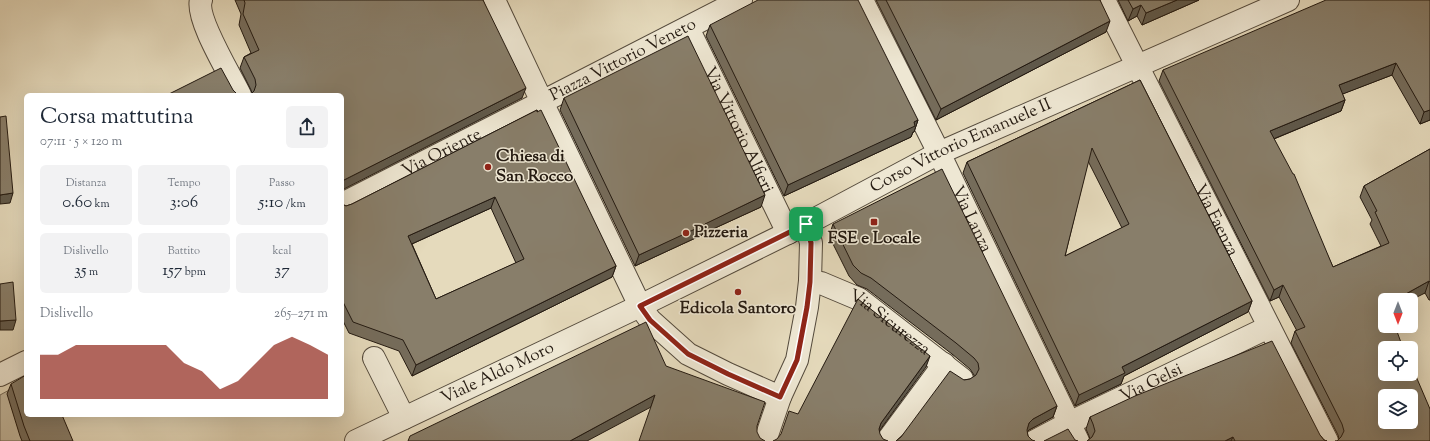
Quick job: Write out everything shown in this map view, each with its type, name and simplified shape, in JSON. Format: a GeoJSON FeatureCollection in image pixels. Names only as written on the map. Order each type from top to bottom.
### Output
{"type":"FeatureCollection","features":[{"type":"Feature","properties":{"kind":"street"},"geometry":{"type":"LineString","coordinates":[[201,0],[200,5],[204,25],[239,93]]}},
{"type":"Feature","properties":{"kind":"street","name":"Piazza Vittorio Veneto"},"geometry":{"type":"LineString","coordinates":[[494,0],[542,102],[741,0]]}},
{"type":"Feature","properties":{"kind":"street","name":"Via Lanza"},"geometry":{"type":"LineString","coordinates":[[862,0],[940,153],[1073,432]]}},
{"type":"Feature","properties":{"kind":"street","name":"Via Faenza"},"geometry":{"type":"LineString","coordinates":[[1104,0],[1136,66],[1327,441]]}},
{"type":"Feature","properties":{"kind":"street","name":"Corso Vittorio Emanuele II"},"geometry":{"type":"LineString","coordinates":[[640,306],[797,228],[940,153],[1288,0]]}},
{"type":"Feature","properties":{"kind":"street","name":"Via Vittorio Alfieri"},"geometry":{"type":"LineString","coordinates":[[688,28],[797,228],[811,243],[810,282],[797,360],[780,397],[765,441]]}},
{"type":"Feature","properties":{"kind":"street"},"geometry":{"type":"LineString","coordinates":[[542,102],[640,306],[650,320],[688,354],[780,397]]}},
{"type":"Feature","properties":{"kind":"street","name":"Via Oriente"},"geometry":{"type":"LineString","coordinates":[[344,203],[542,102]]}},
{"type":"Feature","properties":{"kind":"street","name":"Via Sicurezza"},"geometry":{"type":"LineString","coordinates":[[810,282],[821,282],[859,299],[962,379]]}},
{"type":"Feature","properties":{"kind":"street","name":"Viale Aldo Moro"},"geometry":{"type":"LineString","coordinates":[[356,441],[640,306]]}},
{"type":"Feature","properties":{"kind":"street","name":"Via Gelsi"},"geometry":{"type":"LineString","coordinates":[[1035,441],[1073,432],[1269,327]]}},
{"type":"Feature","properties":{"kind":"street"},"geometry":{"type":"LineString","coordinates":[[374,358],[404,418]]}},
{"type":"Feature","properties":{"kind":"street"},"geometry":{"type":"LineString","coordinates":[[0,375],[24,363]]}},
{"type":"Feature","properties":{"kind":"street"},"geometry":{"type":"LineString","coordinates":[[887,441],[944,364]]}},
{"type":"Feature","properties":{"kind":"shaded area"},"geometry":{"type":"Polygon","coordinates":[[[24,382],[24,417],[30,417],[72,441],[0,441],[0,395],[24,382]]]}},
{"type":"Feature","properties":{"kind":"building"},"geometry":{"type":"Polygon","coordinates":[[[244,0],[483,0],[526,88],[344,180],[344,93],[252,93],[256,85],[255,79],[244,57],[259,50],[243,14],[245,3],[244,0]]]}},
{"type":"Feature","properties":{"kind":"building"},"geometry":{"type":"Polygon","coordinates":[[[758,0],[858,0],[918,120],[914,122],[915,126],[788,185],[710,25],[758,0]]]}},
{"type":"Feature","properties":{"kind":"building"},"geometry":{"type":"Polygon","coordinates":[[[886,0],[1100,0],[1110,21],[941,109],[886,0]]]}},
{"type":"Feature","properties":{"kind":"building"},"geometry":{"type":"Polygon","coordinates":[[[1128,0],[1177,0],[1146,13],[1141,5],[1133,9],[1128,0]]]}},
{"type":"Feature","properties":{"kind":"building"},"geometry":{"type":"Polygon","coordinates":[[[1326,0],[1430,0],[1430,110],[1424,112],[1396,63],[1339,85],[1345,100],[1270,131],[1294,174],[1333,267],[1389,243],[1375,212],[1377,211],[1364,186],[1430,149],[1430,282],[1429,281],[1408,293],[1378,293],[1378,333],[1398,333],[1400,341],[1378,341],[1378,381],[1418,381],[1430,409],[1430,441],[1337,441],[1344,431],[1342,424],[1295,331],[1305,327],[1283,285],[1274,290],[1163,70],[1326,0]]]}},
{"type":"Feature","properties":{"kind":"building"},"geometry":{"type":"Polygon","coordinates":[[[688,36],[765,195],[639,255],[564,98],[688,36]]]}},
{"type":"Feature","properties":{"kind":"building"},"geometry":{"type":"Polygon","coordinates":[[[221,68],[236,93],[171,93],[221,68]]]}},
{"type":"Feature","properties":{"kind":"building"},"geometry":{"type":"Polygon","coordinates":[[[1140,80],[1252,301],[1122,367],[1125,373],[1079,395],[967,162],[1140,80]],[[1092,148],[1065,256],[1129,224],[1092,148]]]}},
{"type":"Feature","properties":{"kind":"building"},"geometry":{"type":"Polygon","coordinates":[[[537,110],[537,112],[541,110],[616,266],[416,365],[403,340],[353,322],[344,304],[344,205],[346,206],[537,110]],[[495,197],[408,236],[436,299],[524,259],[495,197]]]}},
{"type":"Feature","properties":{"kind":"building"},"geometry":{"type":"Polygon","coordinates":[[[6,116],[13,193],[0,195],[0,117],[6,116]]]}},
{"type":"Feature","properties":{"kind":"building"},"geometry":{"type":"Polygon","coordinates":[[[942,169],[1057,406],[1033,419],[1029,423],[1027,430],[1028,436],[1035,441],[896,441],[901,437],[950,371],[964,380],[970,379],[976,375],[979,369],[978,363],[956,343],[871,278],[861,273],[853,265],[833,224],[942,169]]]}},
{"type":"Feature","properties":{"kind":"building"},"geometry":{"type":"Polygon","coordinates":[[[13,282],[16,320],[0,321],[0,284],[13,282]]]}},
{"type":"Feature","properties":{"kind":"building"},"geometry":{"type":"Polygon","coordinates":[[[858,299],[930,356],[881,423],[879,429],[880,434],[883,439],[888,441],[773,441],[781,434],[789,411],[798,414],[858,299]]]}},
{"type":"Feature","properties":{"kind":"building"},"geometry":{"type":"Polygon","coordinates":[[[646,322],[666,366],[765,402],[757,426],[757,432],[760,438],[765,441],[639,441],[655,395],[570,441],[408,441],[410,436],[646,322]]]}},
{"type":"Feature","properties":{"kind":"building"},"geometry":{"type":"Polygon","coordinates":[[[1272,341],[1320,435],[1327,441],[1235,441],[1233,437],[1225,441],[1087,441],[1092,437],[1095,431],[1090,417],[1135,396],[1272,341]]]}},
{"type":"Feature","properties":{"kind":"building"},"geometry":{"type":"Polygon","coordinates":[[[24,376],[24,417],[63,417],[73,441],[30,441],[11,384],[24,376]]]}},
{"type":"Feature","properties":{"kind":"building"},"geometry":{"type":"Polygon","coordinates":[[[1068,429],[1075,440],[1078,441],[1044,441],[1068,429]]]}},
{"type":"Feature","properties":{"kind":"place","name":"Chiesa di San Rocco"},"geometry":{"type":"Point","coordinates":[488,167]}},
{"type":"Feature","properties":{"kind":"place","name":"FSE e Locale"},"geometry":{"type":"Point","coordinates":[874,222]}},
{"type":"Feature","properties":{"kind":"place","name":"Pizzeria"},"geometry":{"type":"Point","coordinates":[686,233]}},
{"type":"Feature","properties":{"kind":"place","name":"Edicola Santoro"},"geometry":{"type":"Point","coordinates":[738,292]}},
{"type":"Feature","properties":{"kind":"route"},"geometry":{"type":"LineString","coordinates":[[806,224],[811,243],[810,282],[807,307],[797,360],[780,397],[688,354],[650,320],[640,306],[788,233],[806,224]]}}]}
